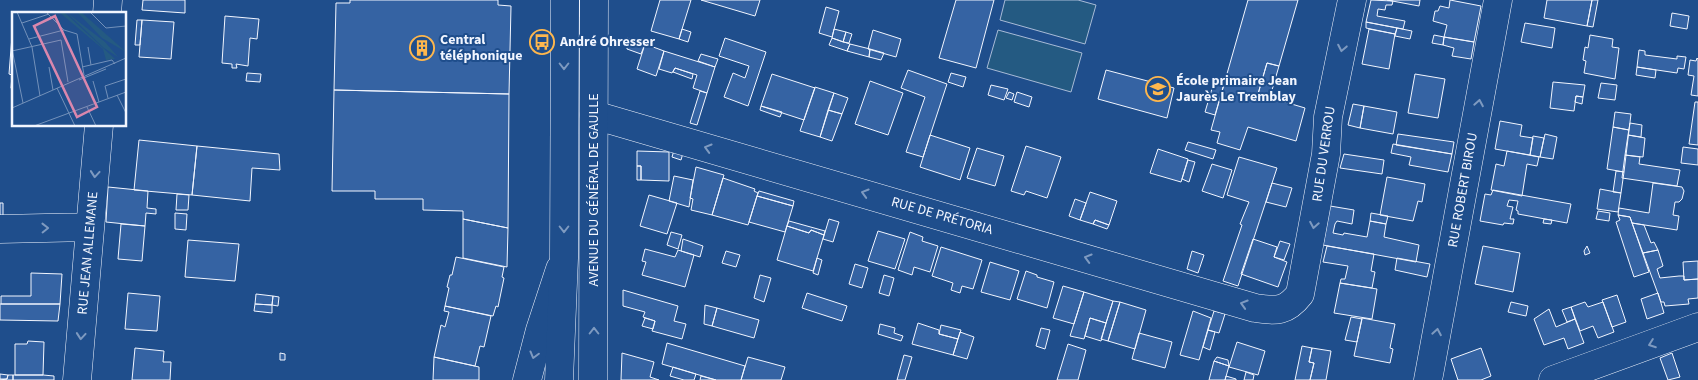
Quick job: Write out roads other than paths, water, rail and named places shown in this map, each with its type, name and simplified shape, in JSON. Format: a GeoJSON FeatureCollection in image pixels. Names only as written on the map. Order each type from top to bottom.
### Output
{"type":"FeatureCollection","features":[{"type":"Feature","properties":{"kind":"street"},"geometry":{"type":"LineString","coordinates":[[559,380],[564,258],[564,0]]}},
{"type":"Feature","properties":{"kind":"street","name":"AVENUE DU GÉNÉRAL DE GAULLE"},"geometry":{"type":"LineString","coordinates":[[594,0],[594,380]]}},
{"type":"Feature","properties":{"kind":"street","name":"RUE DU VERROU"},"geometry":{"type":"LineString","coordinates":[[1291,306],[1300,294],[1304,279],[1326,154],[1328,117],[1352,0]]}},
{"type":"Feature","properties":{"kind":"street","name":"RUE ROBERT BIROU"},"geometry":{"type":"LineString","coordinates":[[1428,380],[1498,0]]}},
{"type":"Feature","properties":{"kind":"street","name":"RUE DE PRÉTORIA"},"geometry":{"type":"LineString","coordinates":[[594,115],[1255,308],[1275,311],[1291,306]]}},
{"type":"Feature","properties":{"kind":"street","name":"RUE JEAN ALLEMANE"},"geometry":{"type":"LineString","coordinates":[[77,380],[99,126]]}},
{"type":"Feature","properties":{"kind":"street"},"geometry":{"type":"LineString","coordinates":[[0,229],[90,227]]}},
{"type":"Feature","properties":{"kind":"street"},"geometry":{"type":"LineString","coordinates":[[527,380],[540,330],[564,258]]}},
{"type":"Feature","properties":{"kind":"street"},"geometry":{"type":"LineString","coordinates":[[1553,380],[1698,327]]}},
{"type":"Feature","properties":{"kind":"place","name":"André Ohresser"},"geometry":{"type":"Point","coordinates":[542,42]}},
{"type":"Feature","properties":{"kind":"place","name":"Central téléphonique"},"geometry":{"type":"Point","coordinates":[422,48]}},
{"type":"Feature","properties":{"kind":"place","name":"École primaire Jean Jaurès Le Tremblay"},"geometry":{"type":"Point","coordinates":[1158,89]}}]}
